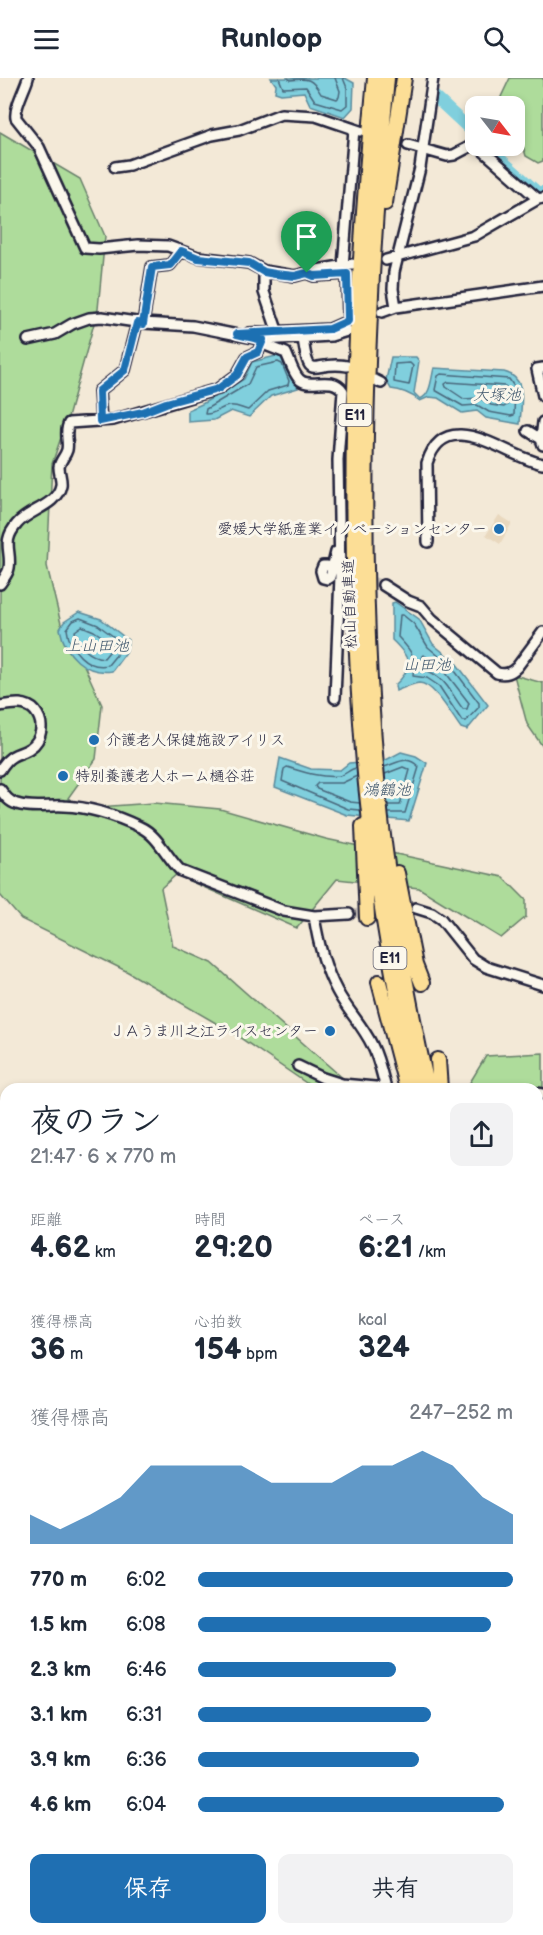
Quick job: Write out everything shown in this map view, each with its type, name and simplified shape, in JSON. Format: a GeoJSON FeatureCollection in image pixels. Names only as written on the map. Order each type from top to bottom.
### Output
{"type":"FeatureCollection","features":[{"type":"Feature","properties":{"kind":"highway","name":"松山自動車道"},"geometry":{"type":"LineString","coordinates":[[369,751],[354,590],[353,478],[362,258],[375,78]]}},
{"type":"Feature","properties":{"kind":"highway","name":"松山自動車道"},"geometry":{"type":"LineString","coordinates":[[369,751],[365,592],[366,406],[374,245],[387,78]]}},
{"type":"Feature","properties":{"kind":"highway"},"geometry":{"type":"LineString","coordinates":[[366,406],[385,202],[404,78]]}},
{"type":"Feature","properties":{"kind":"highway"},"geometry":{"type":"LineString","coordinates":[[367,918],[376,826],[369,751]]}},
{"type":"Feature","properties":{"kind":"highway"},"geometry":{"type":"LineString","coordinates":[[369,751],[376,826],[422,983]]}},
{"type":"Feature","properties":{"kind":"highway","name":"E11"},"geometry":{"type":"LineString","coordinates":[[376,826],[384,922],[415,1083]]}},
{"type":"Feature","properties":{"kind":"highway","name":"E11"},"geometry":{"type":"LineString","coordinates":[[376,826],[427,1083]]}},
{"type":"Feature","properties":{"kind":"highway"},"geometry":{"type":"LineString","coordinates":[[379,982],[405,1083]]}},
{"type":"Feature","properties":{"kind":"highway"},"geometry":{"type":"LineString","coordinates":[[438,1060],[440,1083]]}},
{"type":"Feature","properties":{"kind":"street"},"geometry":{"type":"LineString","coordinates":[[28,78],[22,98],[16,107],[15,118],[39,147],[82,244],[88,249],[138,244],[168,246],[198,258],[249,263],[264,272],[295,276],[347,265],[357,130],[316,116],[281,114],[238,130],[212,135],[129,165],[115,167]]}},
{"type":"Feature","properties":{"kind":"street"},"geometry":{"type":"LineString","coordinates":[[396,307],[393,289],[396,257],[420,168],[433,78]]}},
{"type":"Feature","properties":{"kind":"street"},"geometry":{"type":"LineString","coordinates":[[386,260],[474,236],[541,199],[480,148],[473,145],[454,155],[447,156],[408,145]]}},
{"type":"Feature","properties":{"kind":"street"},"geometry":{"type":"LineString","coordinates":[[100,421],[99,391],[125,370],[140,323],[152,267],[170,265],[181,251]]}},
{"type":"Feature","properties":{"kind":"street"},"geometry":{"type":"LineString","coordinates":[[264,272],[264,292],[278,333]]}},
{"type":"Feature","properties":{"kind":"street"},"geometry":{"type":"LineString","coordinates":[[237,334],[330,329],[348,321],[347,274],[314,276],[307,273]]}},
{"type":"Feature","properties":{"kind":"street"},"geometry":{"type":"LineString","coordinates":[[382,312],[396,307],[543,286]]}},
{"type":"Feature","properties":{"kind":"street"},"geometry":{"type":"LineString","coordinates":[[28,339],[55,334],[72,324],[89,318],[102,317],[140,323],[193,326],[263,340],[331,336],[347,331]]}},
{"type":"Feature","properties":{"kind":"street"},"geometry":{"type":"LineString","coordinates":[[303,338],[306,361],[309,366],[315,368],[331,364],[347,366]]}},
{"type":"Feature","properties":{"kind":"street"},"geometry":{"type":"LineString","coordinates":[[0,584],[8,571],[9,538],[15,526],[20,520],[45,506],[61,486],[59,468],[61,459],[67,450],[66,429],[69,423],[100,421],[143,412],[166,403],[218,389],[237,375],[247,357],[258,352],[263,340]]}},
{"type":"Feature","properties":{"kind":"street"},"geometry":{"type":"LineString","coordinates":[[263,340],[268,346],[286,353],[298,379],[303,382],[332,383],[339,386],[342,391],[338,460],[340,538],[335,698]]}},
{"type":"Feature","properties":{"kind":"street"},"geometry":{"type":"LineString","coordinates":[[543,368],[537,369],[543,396]]}},
{"type":"Feature","properties":{"kind":"street"},"geometry":{"type":"LineString","coordinates":[[542,442],[543,422]]}},
{"type":"Feature","properties":{"kind":"street"},"geometry":{"type":"LineString","coordinates":[[528,431],[542,442]]}},
{"type":"Feature","properties":{"kind":"street"},"geometry":{"type":"LineString","coordinates":[[428,542],[427,463],[430,452],[437,443],[450,436],[463,434],[543,464]]}},
{"type":"Feature","properties":{"kind":"street"},"geometry":{"type":"LineString","coordinates":[[327,566],[322,566],[321,571],[322,578],[327,579],[330,577],[340,538]]}},
{"type":"Feature","properties":{"kind":"street"},"geometry":{"type":"LineString","coordinates":[[383,585],[408,601],[421,606],[432,619],[497,673],[503,675],[517,668],[543,632]]}},
{"type":"Feature","properties":{"kind":"street"},"geometry":{"type":"LineString","coordinates":[[0,706],[28,705],[40,718],[41,729],[34,745],[13,756],[0,770]]}},
{"type":"Feature","properties":{"kind":"street"},"geometry":{"type":"LineString","coordinates":[[0,789],[9,801],[18,805],[65,806],[91,810],[143,828],[152,834],[171,861],[182,871],[284,911],[314,916],[349,914]]}},
{"type":"Feature","properties":{"kind":"street"},"geometry":{"type":"LineString","coordinates":[[416,908],[432,913],[441,919],[473,959],[486,967],[543,985]]}},
{"type":"Feature","properties":{"kind":"street"},"geometry":{"type":"LineString","coordinates":[[314,916],[319,948],[325,964],[337,991],[371,1044],[380,1064],[385,1083]]}},
{"type":"Feature","properties":{"kind":"street"},"geometry":{"type":"LineString","coordinates":[[298,1066],[339,1083]]}},
{"type":"Feature","properties":{"kind":"shaded area","name":"愛媛大学紙産業イノベーションセンター"},"geometry":{"type":"Polygon","coordinates":[[[499,515],[512,523],[500,544],[486,535],[499,515]]]}},
{"type":"Feature","properties":{"kind":"green space"},"geometry":{"type":"Polygon","coordinates":[[[510,78],[543,78],[543,161],[538,163],[526,156],[525,153],[525,96],[501,96],[510,78]]]}},
{"type":"Feature","properties":{"kind":"green space"},"geometry":{"type":"Polygon","coordinates":[[[0,132],[80,179],[105,236],[98,309],[69,414],[52,464],[47,566],[61,624],[78,652],[102,705],[96,759],[68,798],[83,808],[154,803],[220,809],[326,839],[503,877],[526,900],[526,917],[501,938],[419,888],[337,879],[297,928],[176,875],[161,888],[173,946],[212,963],[348,1083],[306,1083],[233,1033],[128,972],[21,919],[0,895],[0,132]]]}},
{"type":"Feature","properties":{"kind":"green space"},"geometry":{"type":"Polygon","coordinates":[[[514,675],[543,683],[543,747],[527,724],[514,675]]]}},
{"type":"Feature","properties":{"kind":"green space"},"geometry":{"type":"Polygon","coordinates":[[[543,1053],[543,1083],[470,1083],[486,1056],[543,1053]]]}},
{"type":"Feature","properties":{"kind":"water"},"geometry":{"type":"Polygon","coordinates":[[[271,78],[345,78],[354,83],[353,108],[345,117],[310,105],[304,92],[281,94],[275,92],[276,85],[271,78]]]}},
{"type":"Feature","properties":{"kind":"water"},"geometry":{"type":"Polygon","coordinates":[[[280,355],[288,361],[298,388],[271,396],[249,417],[231,411],[214,420],[188,422],[188,410],[244,379],[252,362],[280,355]]]}},
{"type":"Feature","properties":{"kind":"water","name":"大塚池"},"geometry":{"type":"Polygon","coordinates":[[[391,357],[416,357],[419,361],[414,393],[420,399],[428,390],[434,368],[504,372],[512,375],[517,380],[521,392],[520,424],[486,418],[477,411],[462,413],[438,398],[429,397],[420,401],[407,393],[391,389],[386,380],[391,357]]]}},
{"type":"Feature","properties":{"kind":"water","name":"山田池"},"geometry":{"type":"Polygon","coordinates":[[[395,602],[419,619],[433,644],[456,663],[488,705],[467,730],[461,728],[437,694],[425,684],[419,683],[396,691],[395,685],[406,673],[408,662],[403,652],[392,640],[392,603],[395,602]]]}},
{"type":"Feature","properties":{"kind":"water","name":"上山田池"},"geometry":{"type":"Polygon","coordinates":[[[79,612],[101,619],[128,640],[127,651],[112,671],[93,670],[85,666],[66,647],[60,629],[64,622],[79,612]]]}},
{"type":"Feature","properties":{"kind":"water","name":"鴻鶴池"},"geometry":{"type":"Polygon","coordinates":[[[401,752],[416,756],[427,763],[409,821],[347,815],[275,787],[280,758],[311,769],[340,770],[349,763],[386,760],[401,752]]]}},
{"type":"Feature","properties":{"kind":"waterway"},"geometry":{"type":"LineString","coordinates":[[434,96],[465,125]]}},
{"type":"Feature","properties":{"kind":"waterway"},"geometry":{"type":"LineString","coordinates":[[497,156],[537,192],[543,192]]}},
{"type":"Feature","properties":{"kind":"waterway"},"geometry":{"type":"LineString","coordinates":[[345,1935],[362,1935]]}},
{"type":"Feature","properties":{"kind":"tunnel"},"geometry":{"type":"LineString","coordinates":[[335,568],[383,585]]}},
{"type":"Feature","properties":{"kind":"tunnel"},"geometry":{"type":"LineString","coordinates":[[349,914],[387,911]]}},
{"type":"Feature","properties":{"kind":"place","name":"愛媛大学紙産業イノベーションセンター"},"geometry":{"type":"Point","coordinates":[499,529]}},
{"type":"Feature","properties":{"kind":"place","name":"介護老人保健施設アイリス"},"geometry":{"type":"Point","coordinates":[94,740]}},
{"type":"Feature","properties":{"kind":"place","name":"特別養護老人ホーム樋谷荘"},"geometry":{"type":"Point","coordinates":[63,776]}},
{"type":"Feature","properties":{"kind":"place","name":"ＪＡうま川之江ライスセンター"},"geometry":{"type":"Point","coordinates":[330,1031]}},
{"type":"Feature","properties":{"kind":"route"},"geometry":{"type":"LineString","coordinates":[[181,251],[198,258],[249,263],[264,272],[275,274],[295,276],[307,273],[314,276],[347,274],[348,321],[330,329],[237,334],[263,340],[258,352],[247,357],[237,375],[218,389],[166,403],[143,412],[100,421],[99,391],[125,370],[137,323],[143,324],[152,267],[170,265],[181,251]]}}]}
